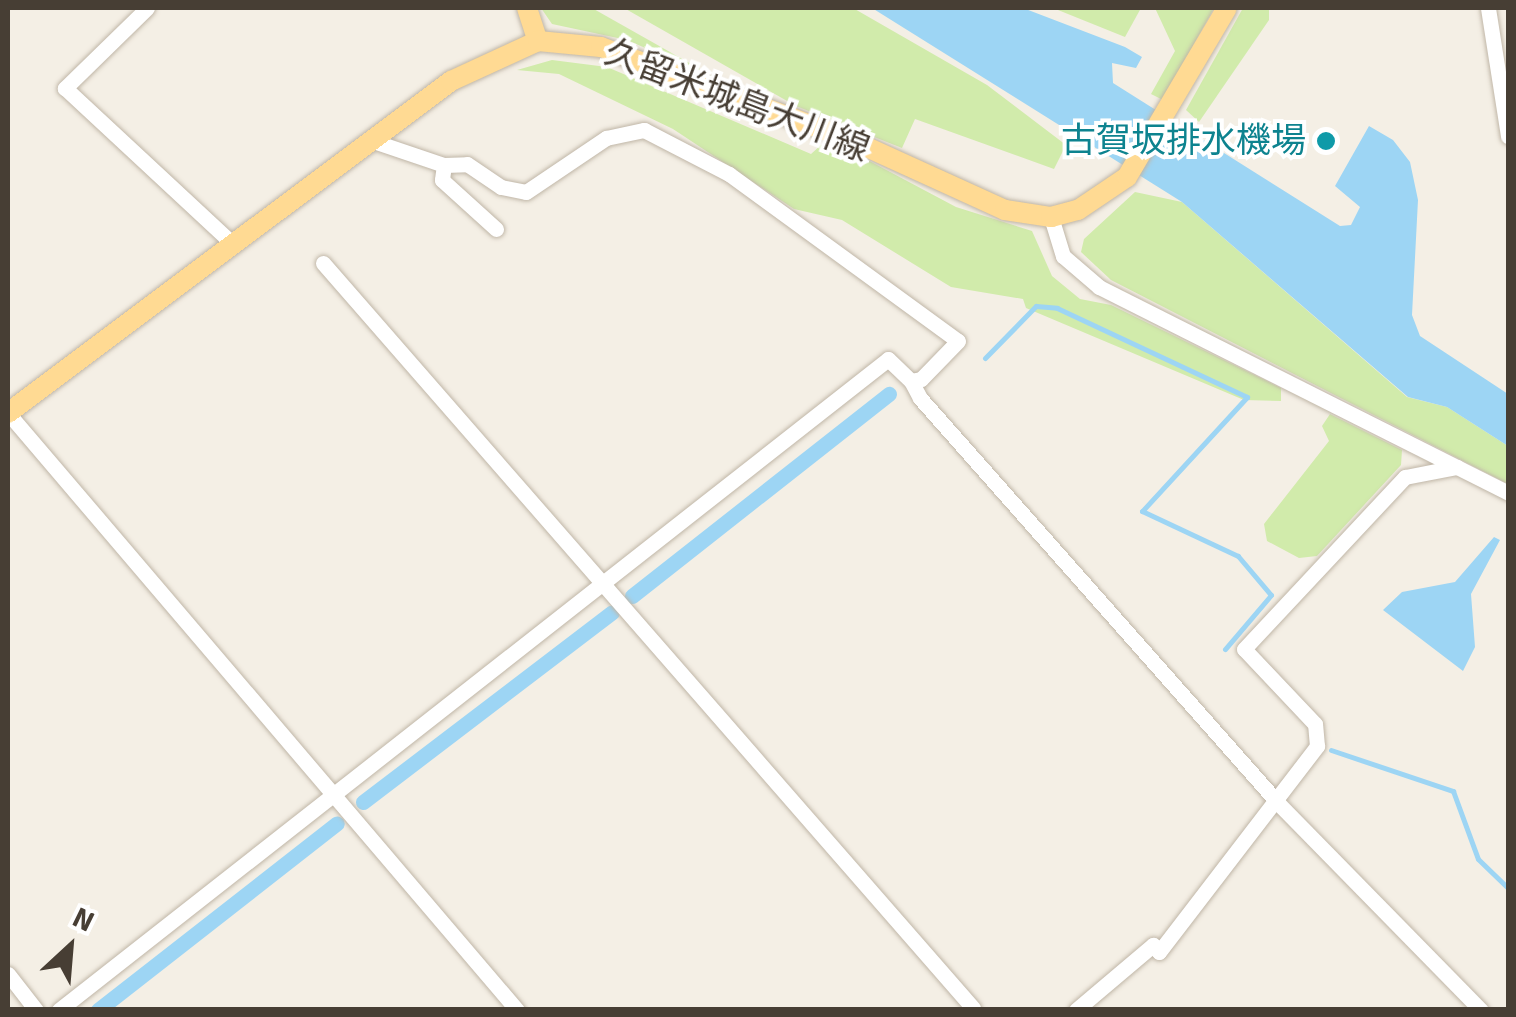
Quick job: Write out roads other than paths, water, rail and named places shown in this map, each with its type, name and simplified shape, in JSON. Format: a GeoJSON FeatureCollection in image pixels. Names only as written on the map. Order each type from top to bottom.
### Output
{"type":"FeatureCollection","features":[{"type":"Feature","properties":{"kind":"main road"},"geometry":{"type":"LineString","coordinates":[[8,413],[452,81],[538,41],[527,8]]}},
{"type":"Feature","properties":{"kind":"main road"},"geometry":{"type":"LineString","coordinates":[[1051,217],[1078,210],[1127,177],[1226,8]]}},
{"type":"Feature","properties":{"kind":"main road","name":"久留米城島大川線"},"geometry":{"type":"LineString","coordinates":[[538,41],[601,47],[849,139],[1005,210],[1051,217]]}},
{"type":"Feature","properties":{"kind":"street"},"geometry":{"type":"LineString","coordinates":[[148,8],[64,88],[234,245]]}},
{"type":"Feature","properties":{"kind":"street"},"geometry":{"type":"LineString","coordinates":[[1488,8],[1508,136]]}},
{"type":"Feature","properties":{"kind":"street"},"geometry":{"type":"LineString","coordinates":[[370,140],[444,165],[467,164],[501,187],[526,192],[623,130],[667,138],[729,174],[958,341],[921,379],[911,380]]}},
{"type":"Feature","properties":{"kind":"street"},"geometry":{"type":"LineString","coordinates":[[444,165],[442,180],[496,229]]}},
{"type":"Feature","properties":{"kind":"street"},"geometry":{"type":"LineString","coordinates":[[1051,217],[1064,256],[1099,286],[1508,494]]}},
{"type":"Feature","properties":{"kind":"street"},"geometry":{"type":"LineString","coordinates":[[323,263],[605,582],[973,1009]]}},
{"type":"Feature","properties":{"kind":"street"},"geometry":{"type":"LineString","coordinates":[[59,1010],[888,359],[911,380],[1278,803],[1481,1010]]}},
{"type":"Feature","properties":{"kind":"street"},"geometry":{"type":"LineString","coordinates":[[8,413],[517,1010]]}},
{"type":"Feature","properties":{"kind":"street"},"geometry":{"type":"LineString","coordinates":[[1076,1010],[1154,945],[1159,952],[1278,803],[1319,736],[1244,649],[1405,477],[1458,467]]}},
{"type":"Feature","properties":{"kind":"street"},"geometry":{"type":"LineString","coordinates":[[8,974],[36,1010]]}},
{"type":"Feature","properties":{"kind":"water"},"geometry":{"type":"Polygon","coordinates":[[[872,8],[1023,8],[1125,47],[1142,57],[1136,68],[1112,63],[1113,83],[1340,226],[1351,225],[1360,207],[1335,186],[1369,126],[1393,140],[1410,162],[1418,200],[1412,315],[1420,336],[1508,394],[1508,446],[1447,407],[1408,397],[1182,202],[872,8]]]}},
{"type":"Feature","properties":{"kind":"water"},"geometry":{"type":"Polygon","coordinates":[[[1494,537],[1500,540],[1471,594],[1475,647],[1463,671],[1383,610],[1402,592],[1455,582],[1494,537]]]}},
{"type":"Feature","properties":{"kind":"waterway"},"geometry":{"type":"LineString","coordinates":[[985,358],[1036,306],[1057,308],[1247,397],[1142,511],[1238,556],[1271,595],[1225,649]]}},
{"type":"Feature","properties":{"kind":"waterway"},"geometry":{"type":"LineString","coordinates":[[632,596],[889,394]]}},
{"type":"Feature","properties":{"kind":"waterway"},"geometry":{"type":"LineString","coordinates":[[363,802],[612,612]]}},
{"type":"Feature","properties":{"kind":"waterway"},"geometry":{"type":"LineString","coordinates":[[1331,750],[1453,791],[1478,859],[1508,888]]}},
{"type":"Feature","properties":{"kind":"waterway"},"geometry":{"type":"LineString","coordinates":[[98,1010],[337,823]]}},
{"type":"Feature","properties":{"kind":"place","name":"古賀坂排水機場"},"geometry":{"type":"Point","coordinates":[1326,141]}}]}
